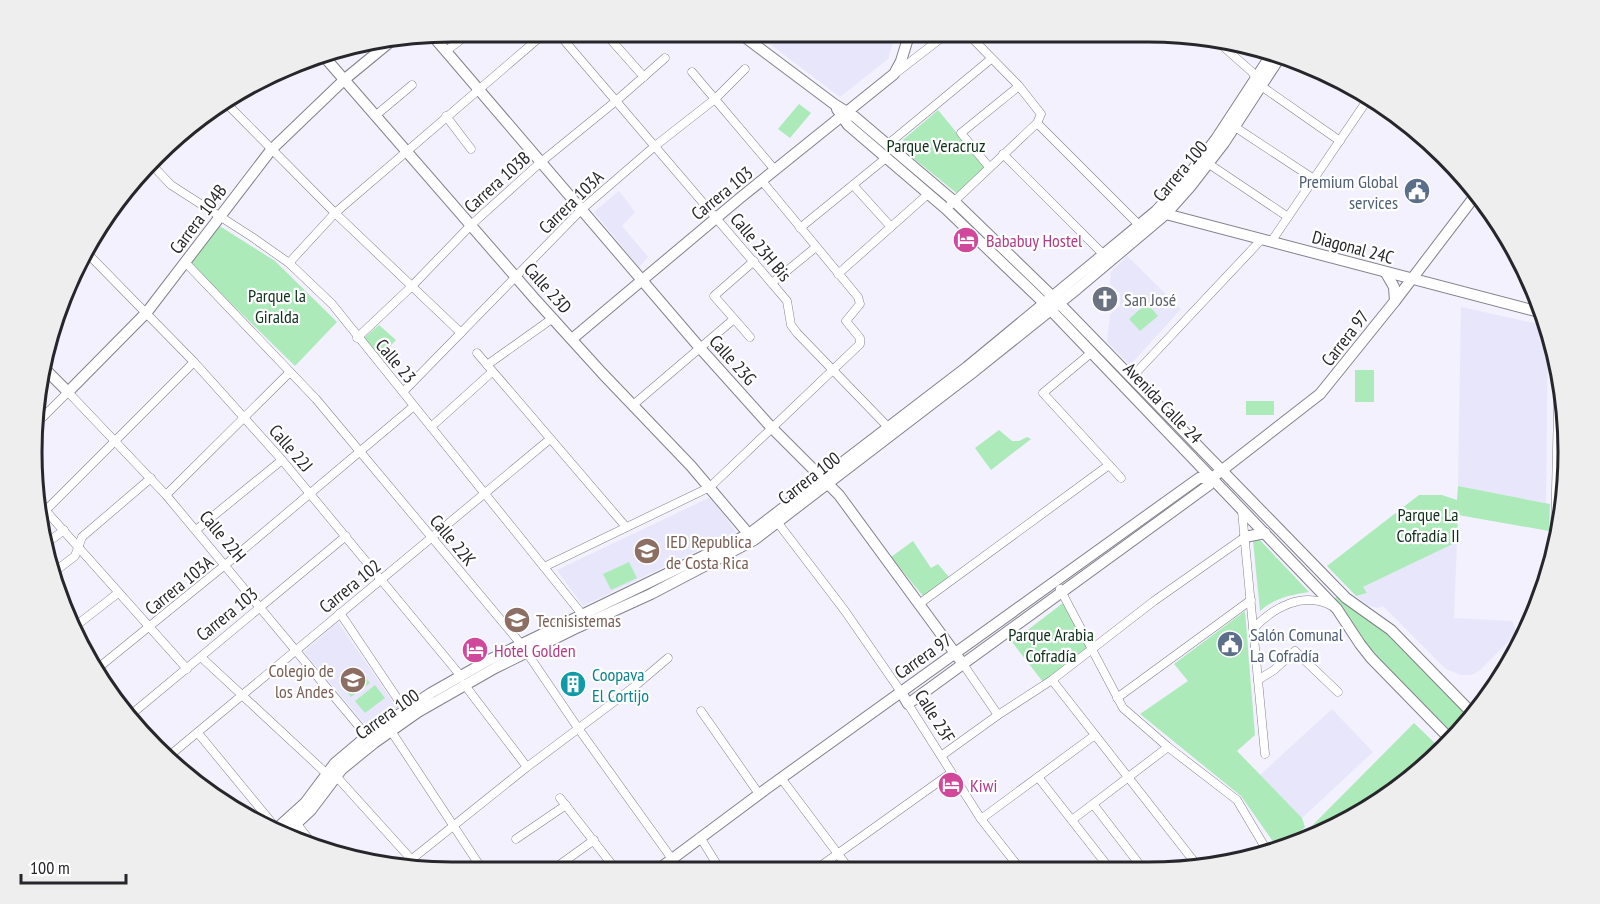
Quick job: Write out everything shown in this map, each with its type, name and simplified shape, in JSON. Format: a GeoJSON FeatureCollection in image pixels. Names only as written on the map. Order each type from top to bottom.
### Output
{"type":"FeatureCollection","features":[{"type":"Feature","properties":{"kind":"street","name":"Calle 23G"},"geometry":{"type":"LineString","coordinates":[[439,42],[700,348],[771,427],[839,495],[998,715]]}},
{"type":"Feature","properties":{"kind":"street"},"geometry":{"type":"LineString","coordinates":[[446,51],[458,42]]}},
{"type":"Feature","properties":{"kind":"street"},"geometry":{"type":"LineString","coordinates":[[289,263],[334,213],[534,42]]}},
{"type":"Feature","properties":{"kind":"street","name":"Calle 23H Bis"},"geometry":{"type":"LineString","coordinates":[[566,42],[787,301],[791,325],[888,427]]}},
{"type":"Feature","properties":{"kind":"street"},"geometry":{"type":"LineString","coordinates":[[613,42],[644,76]]}},
{"type":"Feature","properties":{"kind":"street","name":"Avenida Calle 24"},"geometry":{"type":"LineString","coordinates":[[751,42],[834,104],[845,115],[848,125],[928,194],[950,206]]}},
{"type":"Feature","properties":{"kind":"street","name":"Carrera 103"},"geometry":{"type":"LineString","coordinates":[[894,74],[907,42]]}},
{"type":"Feature","properties":{"kind":"street","name":"Carrera 103"},"geometry":{"type":"LineString","coordinates":[[572,339],[717,217],[937,42]]}},
{"type":"Feature","properties":{"kind":"street"},"geometry":{"type":"LineString","coordinates":[[950,206],[1039,119],[1041,112],[975,42]]}},
{"type":"Feature","properties":{"kind":"street","name":"Carrera 104B"},"geometry":{"type":"LineString","coordinates":[[44,416],[147,312],[271,150],[377,49]]}},
{"type":"Feature","properties":{"kind":"street"},"geometry":{"type":"LineString","coordinates":[[1234,51],[1264,88],[1340,141]]}},
{"type":"Feature","properties":{"kind":"street","name":"Carrera 103B"},"geometry":{"type":"LineString","coordinates":[[357,338],[471,225],[541,162],[665,58]]}},
{"type":"Feature","properties":{"kind":"street"},"geometry":{"type":"LineString","coordinates":[[887,145],[991,59]]}},
{"type":"Feature","properties":{"kind":"street","name":"Calle 23D"},"geometry":{"type":"LineString","coordinates":[[328,61],[516,277],[710,487],[752,537]]}},
{"type":"Feature","properties":{"kind":"street","name":"Carrera 100"},"geometry":{"type":"LineString","coordinates":[[288,828],[297,824],[320,799],[345,753],[366,736],[405,710],[524,648],[581,613],[752,537],[1052,304],[1161,213],[1209,164],[1235,127],[1269,61]]}},
{"type":"Feature","properties":{"kind":"street","name":"Carrera 100"},"geometry":{"type":"LineString","coordinates":[[524,648],[651,594],[778,523],[888,427],[1052,304],[1139,225],[1161,213],[1275,62]]}},
{"type":"Feature","properties":{"kind":"street","name":"Carrera 103A"},"geometry":{"type":"LineString","coordinates":[[403,392],[582,209],[655,146],[715,99],[745,69]]}},
{"type":"Feature","properties":{"kind":"street"},"geometry":{"type":"LineString","coordinates":[[692,72],[776,170]]}},
{"type":"Feature","properties":{"kind":"street"},"geometry":{"type":"LineString","coordinates":[[375,116],[412,85]]}},
{"type":"Feature","properties":{"kind":"street"},"geometry":{"type":"LineString","coordinates":[[989,166],[961,133],[1019,86]]}},
{"type":"Feature","properties":{"kind":"street"},"geometry":{"type":"LineString","coordinates":[[1131,378],[1288,218],[1364,104]]}},
{"type":"Feature","properties":{"kind":"street"},"geometry":{"type":"LineString","coordinates":[[230,107],[334,213],[461,333]]}},
{"type":"Feature","properties":{"kind":"street","name":"Avenida Calle 24"},"geometry":{"type":"LineString","coordinates":[[845,115],[855,117],[887,145],[1131,378],[1217,474],[1242,508],[1337,609],[1371,658],[1445,734]]}},
{"type":"Feature","properties":{"kind":"street"},"geometry":{"type":"LineString","coordinates":[[446,116],[471,149]]}},
{"type":"Feature","properties":{"kind":"street"},"geometry":{"type":"LineString","coordinates":[[1039,119],[1139,225]]}},
{"type":"Feature","properties":{"kind":"street"},"geometry":{"type":"LineString","coordinates":[[1235,127],[1314,179]]}},
{"type":"Feature","properties":{"kind":"street"},"geometry":{"type":"LineString","coordinates":[[1003,154],[1104,255]]}},
{"type":"Feature","properties":{"kind":"street"},"geometry":{"type":"LineString","coordinates":[[800,228],[886,158]]}},
{"type":"Feature","properties":{"kind":"street"},"geometry":{"type":"LineString","coordinates":[[1209,164],[1288,218]]}},
{"type":"Feature","properties":{"kind":"street","name":"Calle 23"},"geometry":{"type":"LineString","coordinates":[[156,169],[171,185],[289,263],[332,304],[357,338],[581,613]]}},
{"type":"Feature","properties":{"kind":"street"},"geometry":{"type":"LineString","coordinates":[[544,567],[710,487],[860,344],[861,340],[846,321],[860,304],[860,300],[762,181]]}},
{"type":"Feature","properties":{"kind":"street"},"geometry":{"type":"LineString","coordinates":[[853,185],[891,227]]}},
{"type":"Feature","properties":{"kind":"street"},"geometry":{"type":"LineString","coordinates":[[838,274],[928,194]]}},
{"type":"Feature","properties":{"kind":"street","name":"Carrera 97"},"geometry":{"type":"LineString","coordinates":[[908,704],[1209,485],[1217,474],[1320,394],[1395,302],[1472,200]]}},
{"type":"Feature","properties":{"kind":"street","name":"Diagonal 24C"},"geometry":{"type":"LineString","coordinates":[[1161,213],[1532,310]]}},
{"type":"Feature","properties":{"kind":"street"},"geometry":{"type":"LineString","coordinates":[[772,283],[816,247]]}},
{"type":"Feature","properties":{"kind":"street","name":"Calle 22J"},"geometry":{"type":"LineString","coordinates":[[91,257],[147,312],[282,460],[462,680],[527,767]]}},
{"type":"Feature","properties":{"kind":"street"},"geometry":{"type":"LineString","coordinates":[[750,337],[715,298],[754,261]]}},
{"type":"Feature","properties":{"kind":"street","name":"Calle 22K"},"geometry":{"type":"LineString","coordinates":[[186,262],[290,372],[361,452],[524,648],[672,859]]}},
{"type":"Feature","properties":{"kind":"street"},"geometry":{"type":"LineString","coordinates":[[1386,273],[1394,287],[1395,302]]}},
{"type":"Feature","properties":{"kind":"street","name":"Avenida Calle 24"},"geometry":{"type":"LineString","coordinates":[[1052,304],[1091,353],[1346,598],[1390,630],[1468,708]]}},
{"type":"Feature","properties":{"kind":"street"},"geometry":{"type":"LineString","coordinates":[[431,427],[490,368],[553,318]]}},
{"type":"Feature","properties":{"kind":"street"},"geometry":{"type":"LineString","coordinates":[[633,405],[734,319]]}},
{"type":"Feature","properties":{"kind":"street"},"geometry":{"type":"LineString","coordinates":[[477,353],[626,527]]}},
{"type":"Feature","properties":{"kind":"street"},"geometry":{"type":"LineString","coordinates":[[1091,353],[1043,393],[1121,478]]}},
{"type":"Feature","properties":{"kind":"street"},"geometry":{"type":"LineString","coordinates":[[47,509],[194,362]]}},
{"type":"Feature","properties":{"kind":"street"},"geometry":{"type":"LineString","coordinates":[[166,495],[290,372]]}},
{"type":"Feature","properties":{"kind":"street","name":"Calle 22H"},"geometry":{"type":"LineString","coordinates":[[50,373],[166,495],[366,736]]}},
{"type":"Feature","properties":{"kind":"street","name":"Carrera 103A"},"geometry":{"type":"LineString","coordinates":[[102,665],[311,494],[414,406]]}},
{"type":"Feature","properties":{"kind":"street","name":"Carrera 102"},"geometry":{"type":"LineString","coordinates":[[174,752],[550,439]]}},
{"type":"Feature","properties":{"kind":"street"},"geometry":{"type":"LineString","coordinates":[[1557,479],[1558,443]]}},
{"type":"Feature","properties":{"kind":"street"},"geometry":{"type":"LineString","coordinates":[[196,530],[282,460]]}},
{"type":"Feature","properties":{"kind":"street"},"geometry":{"type":"LineString","coordinates":[[919,604],[1109,465]]}},
{"type":"Feature","properties":{"kind":"street","name":"Carrera 97"},"geometry":{"type":"LineString","coordinates":[[668,862],[781,778],[1199,478],[1217,474]]}},
{"type":"Feature","properties":{"kind":"street"},"geometry":{"type":"LineString","coordinates":[[59,568],[75,555],[82,537],[151,478]]}},
{"type":"Feature","properties":{"kind":"street"},"geometry":{"type":"LineString","coordinates":[[1242,508],[1265,754]]}},
{"type":"Feature","properties":{"kind":"street"},"geometry":{"type":"LineString","coordinates":[[47,511],[187,669]]}},
{"type":"Feature","properties":{"kind":"street","name":"Calle 23F"},"geometry":{"type":"LineString","coordinates":[[778,523],[845,611],[908,704],[981,819],[1015,862]]}},
{"type":"Feature","properties":{"kind":"street"},"geometry":{"type":"LineString","coordinates":[[52,539],[64,530]]}},
{"type":"Feature","properties":{"kind":"street"},"geometry":{"type":"LineString","coordinates":[[941,756],[1052,680],[1154,601],[1245,537],[1265,533]]}},
{"type":"Feature","properties":{"kind":"street","name":"Carrera 103"},"geometry":{"type":"LineString","coordinates":[[135,711],[346,536]]}},
{"type":"Feature","properties":{"kind":"street"},"geometry":{"type":"LineString","coordinates":[[1057,581],[1123,708],[1168,747],[1237,800],[1264,845]]}},
{"type":"Feature","properties":{"kind":"street"},"geometry":{"type":"LineString","coordinates":[[79,623],[118,593]]}},
{"type":"Feature","properties":{"kind":"street"},"geometry":{"type":"LineString","coordinates":[[1117,698],[1251,600]]}},
{"type":"Feature","properties":{"kind":"street"},"geometry":{"type":"LineString","coordinates":[[1254,628],[1275,609],[1297,601],[1319,601],[1337,609]]}},
{"type":"Feature","properties":{"kind":"street"},"geometry":{"type":"LineString","coordinates":[[340,613],[405,710]]}},
{"type":"Feature","properties":{"kind":"street"},"geometry":{"type":"LineString","coordinates":[[1258,680],[1274,670],[1295,651],[1338,692]]}},
{"type":"Feature","properties":{"kind":"street"},"geometry":{"type":"LineString","coordinates":[[201,657],[241,696],[332,775],[411,859],[668,658]]}},
{"type":"Feature","properties":{"kind":"street","name":"Carrera 100"},"geometry":{"type":"LineString","coordinates":[[284,826],[332,775],[462,680]]}},
{"type":"Feature","properties":{"kind":"street"},"geometry":{"type":"LineString","coordinates":[[1052,680],[1192,859]]}},
{"type":"Feature","properties":{"kind":"street"},"geometry":{"type":"LineString","coordinates":[[701,711],[759,794]]}},
{"type":"Feature","properties":{"kind":"street"},"geometry":{"type":"LineString","coordinates":[[391,731],[477,862]]}},
{"type":"Feature","properties":{"kind":"street"},"geometry":{"type":"LineString","coordinates":[[198,733],[268,818]]}},
{"type":"Feature","properties":{"kind":"street"},"geometry":{"type":"LineString","coordinates":[[981,819],[1095,735]]}},
{"type":"Feature","properties":{"kind":"street"},"geometry":{"type":"LineString","coordinates":[[1071,820],[1168,747]]}},
{"type":"Feature","properties":{"kind":"street"},"geometry":{"type":"LineString","coordinates":[[826,862],[951,773]]}},
{"type":"Feature","properties":{"kind":"street"},"geometry":{"type":"LineString","coordinates":[[1038,777],[1104,862]]}},
{"type":"Feature","properties":{"kind":"street"},"geometry":{"type":"LineString","coordinates":[[781,778],[844,862]]}},
{"type":"Feature","properties":{"kind":"street"},"geometry":{"type":"LineString","coordinates":[[560,798],[610,862]]}},
{"type":"Feature","properties":{"kind":"street"},"geometry":{"type":"LineString","coordinates":[[1093,804],[1138,862]]}},
{"type":"Feature","properties":{"kind":"street"},"geometry":{"type":"LineString","coordinates":[[516,839],[566,805]]}},
{"type":"Feature","properties":{"kind":"street"},"geometry":{"type":"LineString","coordinates":[[297,824],[306,835]]}},
{"type":"Feature","properties":{"kind":"street"},"geometry":{"type":"LineString","coordinates":[[700,837],[716,862]]}},
{"type":"Feature","properties":{"kind":"street"},"geometry":{"type":"LineString","coordinates":[[563,862],[594,840]]}},
{"type":"Feature","properties":{"kind":"shaded area"},"geometry":{"type":"Polygon","coordinates":[[[767,42],[893,42],[888,59],[840,97],[767,42]]]}},
{"type":"Feature","properties":{"kind":"shaded area"},"geometry":{"type":"Polygon","coordinates":[[[619,191],[635,212],[622,226],[648,257],[639,267],[594,212],[619,191]]]}},
{"type":"Feature","properties":{"kind":"shaded area"},"geometry":{"type":"Polygon","coordinates":[[[1127,256],[1181,309],[1130,365],[1107,342],[1110,315],[1120,306],[1120,293],[1110,284],[1111,272],[1127,256]]]}},
{"type":"Feature","properties":{"kind":"shaded area"},"geometry":{"type":"Polygon","coordinates":[[[1461,307],[1537,324],[1548,362],[1546,503],[1458,486],[1461,307]]]}},
{"type":"Feature","properties":{"kind":"shaded area","name":"IED Republica de Costa Rica"},"geometry":{"type":"Polygon","coordinates":[[[711,497],[736,532],[583,606],[557,570],[711,497]]]}},
{"type":"Feature","properties":{"kind":"shaded area"},"geometry":{"type":"Polygon","coordinates":[[[1457,542],[1454,618],[1512,621],[1517,632],[1479,671],[1471,675],[1461,675],[1446,669],[1383,606],[1377,608],[1367,605],[1356,596],[1367,593],[1363,587],[1457,542]]]}},
{"type":"Feature","properties":{"kind":"shaded area","name":"Colegio de los Andes"},"geometry":{"type":"Polygon","coordinates":[[[338,622],[397,708],[368,728],[304,652],[338,622]]]}},
{"type":"Feature","properties":{"kind":"shaded area"},"geometry":{"type":"Polygon","coordinates":[[[1332,709],[1373,752],[1302,818],[1260,775],[1332,709]]]}},
{"type":"Feature","properties":{"kind":"green space"},"geometry":{"type":"Polygon","coordinates":[[[799,104],[811,113],[790,138],[778,129],[799,104]]]}},
{"type":"Feature","properties":{"kind":"green space","name":"Parque Veracruz"},"geometry":{"type":"Polygon","coordinates":[[[938,110],[985,167],[959,195],[897,145],[938,110]]]}},
{"type":"Feature","properties":{"kind":"green space","name":"Parque la Giralda"},"geometry":{"type":"Polygon","coordinates":[[[218,225],[275,261],[337,322],[295,366],[189,262],[218,225]]]}},
{"type":"Feature","properties":{"kind":"green space"},"geometry":{"type":"Polygon","coordinates":[[[1147,303],[1158,316],[1140,331],[1129,319],[1147,303]]]}},
{"type":"Feature","properties":{"kind":"green space"},"geometry":{"type":"Polygon","coordinates":[[[379,325],[396,340],[378,359],[363,339],[379,325]]]}},
{"type":"Feature","properties":{"kind":"green space"},"geometry":{"type":"Polygon","coordinates":[[[1355,370],[1374,370],[1374,402],[1355,402],[1355,370]]]}},
{"type":"Feature","properties":{"kind":"green space"},"geometry":{"type":"Polygon","coordinates":[[[1246,401],[1274,401],[1274,415],[1246,415],[1246,401]]]}},
{"type":"Feature","properties":{"kind":"green space"},"geometry":{"type":"Polygon","coordinates":[[[999,430],[1012,441],[1019,441],[1027,437],[1031,439],[991,470],[975,448],[999,430]]]}},
{"type":"Feature","properties":{"kind":"green space","name":"Parque La Cofradía II"},"geometry":{"type":"Polygon","coordinates":[[[1458,486],[1550,504],[1549,531],[1458,515],[1457,542],[1363,587],[1367,593],[1356,596],[1327,566],[1419,495],[1442,495],[1457,500],[1458,486]]]}},
{"type":"Feature","properties":{"kind":"green space"},"geometry":{"type":"Polygon","coordinates":[[[1259,539],[1309,592],[1283,598],[1260,611],[1253,541],[1259,539]]]}},
{"type":"Feature","properties":{"kind":"green space"},"geometry":{"type":"Polygon","coordinates":[[[913,541],[931,568],[938,564],[949,577],[923,596],[891,557],[913,541]]]}},
{"type":"Feature","properties":{"kind":"green space"},"geometry":{"type":"Polygon","coordinates":[[[629,562],[637,578],[611,590],[603,574],[629,562]]]}},
{"type":"Feature","properties":{"kind":"green space"},"geometry":{"type":"Polygon","coordinates":[[[1338,596],[1386,631],[1465,712],[1448,730],[1370,651],[1334,599],[1338,596]]]}},
{"type":"Feature","properties":{"kind":"green space","name":"Parque Arabia Cofradía"},"geometry":{"type":"Polygon","coordinates":[[[1063,603],[1088,648],[1043,682],[1012,642],[1063,603]]]}},
{"type":"Feature","properties":{"kind":"green space"},"geometry":{"type":"Polygon","coordinates":[[[1245,611],[1255,735],[1237,751],[1302,818],[1305,827],[1297,834],[1273,842],[1241,796],[1140,714],[1188,681],[1174,664],[1245,611]]]}},
{"type":"Feature","properties":{"kind":"green space"},"geometry":{"type":"Polygon","coordinates":[[[359,669],[370,683],[351,697],[340,683],[359,669]]]}},
{"type":"Feature","properties":{"kind":"green space"},"geometry":{"type":"Polygon","coordinates":[[[375,685],[385,698],[365,713],[355,701],[375,685]]]}},
{"type":"Feature","properties":{"kind":"green space"},"geometry":{"type":"Polygon","coordinates":[[[1414,723],[1436,744],[1376,793],[1308,829],[1414,723]]]}},
{"type":"Feature","properties":{"kind":"place","name":"Premium Global services"},"geometry":{"type":"Point","coordinates":[1417,191]}},
{"type":"Feature","properties":{"kind":"place","name":"Bababuy Hostel"},"geometry":{"type":"Point","coordinates":[966,240]}},
{"type":"Feature","properties":{"kind":"place","name":"San José"},"geometry":{"type":"Point","coordinates":[1105,299]}},
{"type":"Feature","properties":{"kind":"place","name":"IED Republica de Costa Rica"},"geometry":{"type":"Point","coordinates":[647,551]}},
{"type":"Feature","properties":{"kind":"place","name":"Tecnisistemas"},"geometry":{"type":"Point","coordinates":[517,620]}},
{"type":"Feature","properties":{"kind":"place","name":"Salón Comunal La Cofradía"},"geometry":{"type":"Point","coordinates":[1230,644]}},
{"type":"Feature","properties":{"kind":"place","name":"Hotel Golden"},"geometry":{"type":"Point","coordinates":[475,650]}},
{"type":"Feature","properties":{"kind":"place","name":"Colegio de los Andes"},"geometry":{"type":"Point","coordinates":[353,680]}},
{"type":"Feature","properties":{"kind":"place","name":"Coopava El Cortijo"},"geometry":{"type":"Point","coordinates":[573,684]}},
{"type":"Feature","properties":{"kind":"place","name":"Kiwi"},"geometry":{"type":"Point","coordinates":[951,785]}}]}
